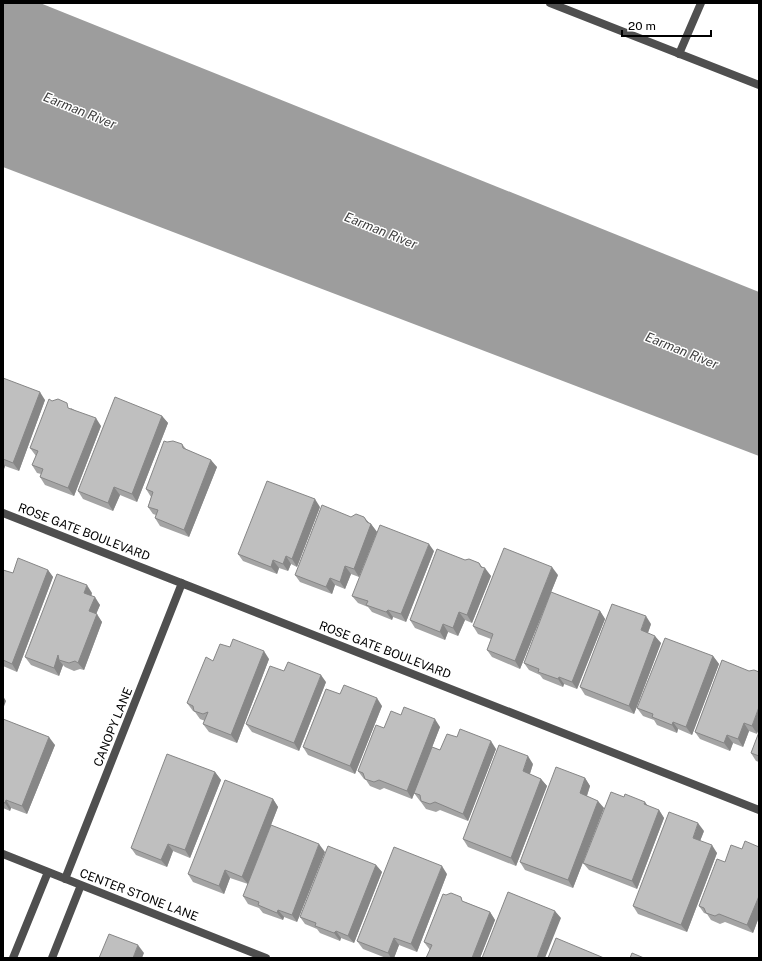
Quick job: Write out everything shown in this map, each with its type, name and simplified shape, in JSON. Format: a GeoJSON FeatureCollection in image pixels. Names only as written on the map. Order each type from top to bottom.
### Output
{"type":"FeatureCollection","features":[{"type":"Feature","properties":{"kind":"street"},"geometry":{"type":"LineString","coordinates":[[550,3],[759,85]]}},
{"type":"Feature","properties":{"kind":"street"},"geometry":{"type":"LineString","coordinates":[[679,54],[701,3]]}},
{"type":"Feature","properties":{"kind":"street","name":"ROSE GATE BOULEVARD"},"geometry":{"type":"LineString","coordinates":[[3,513],[759,810]]}},
{"type":"Feature","properties":{"kind":"street","name":"CANOPY LANE"},"geometry":{"type":"LineString","coordinates":[[65,879],[182,583]]}},
{"type":"Feature","properties":{"kind":"street","name":"CENTER STONE LANE"},"geometry":{"type":"LineString","coordinates":[[3,854],[266,958]]}},
{"type":"Feature","properties":{"kind":"street"},"geometry":{"type":"LineString","coordinates":[[13,958],[48,872]]}},
{"type":"Feature","properties":{"kind":"street"},"geometry":{"type":"LineString","coordinates":[[52,958],[81,886]]}},
{"type":"Feature","properties":{"kind":"water","name":"Earman River"},"geometry":{"type":"Polygon","coordinates":[[[3,3],[40,3],[759,292],[759,456],[3,167],[3,3]]]}},
{"type":"Feature","properties":{"kind":"building"},"geometry":{"type":"Polygon","coordinates":[[[3,378],[40,392],[13,463],[3,459],[3,378]]]}},
{"type":"Feature","properties":{"kind":"building"},"geometry":{"type":"Polygon","coordinates":[[[115,397],[162,416],[132,494],[114,487],[108,503],[78,491],[115,397]]]}},
{"type":"Feature","properties":{"kind":"building"},"geometry":{"type":"Polygon","coordinates":[[[49,399],[52,401],[58,399],[67,403],[68,408],[96,418],[68,488],[40,477],[43,469],[32,465],[38,451],[30,448],[49,399]]]}},
{"type":"Feature","properties":{"kind":"building"},"geometry":{"type":"Polygon","coordinates":[[[164,441],[173,441],[182,444],[183,448],[211,460],[184,530],[155,518],[158,510],[148,507],[153,492],[146,489],[164,441]]]}},
{"type":"Feature","properties":{"kind":"building"},"geometry":{"type":"Polygon","coordinates":[[[267,481],[315,499],[292,559],[286,556],[283,564],[273,560],[271,567],[238,554],[267,481]]]}},
{"type":"Feature","properties":{"kind":"building"},"geometry":{"type":"Polygon","coordinates":[[[322,505],[351,517],[356,514],[364,517],[367,522],[371,524],[354,569],[345,566],[340,582],[330,578],[326,587],[295,575],[322,505]]]}},
{"type":"Feature","properties":{"kind":"building"},"geometry":{"type":"Polygon","coordinates":[[[380,525],[429,544],[401,614],[388,610],[386,612],[366,605],[368,601],[352,596],[380,525]]]}},
{"type":"Feature","properties":{"kind":"building"},"geometry":{"type":"Polygon","coordinates":[[[504,548],[552,567],[515,661],[487,650],[493,634],[473,626],[504,548]]]}},
{"type":"Feature","properties":{"kind":"building"},"geometry":{"type":"Polygon","coordinates":[[[437,549],[465,560],[469,559],[479,563],[481,567],[485,568],[467,615],[459,612],[453,628],[443,624],[440,632],[410,620],[437,549]]]}},
{"type":"Feature","properties":{"kind":"building"},"geometry":{"type":"Polygon","coordinates":[[[18,558],[48,570],[12,664],[3,660],[3,570],[13,573],[18,558]]]}},
{"type":"Feature","properties":{"kind":"building"},"geometry":{"type":"Polygon","coordinates":[[[57,574],[87,585],[84,593],[95,597],[89,611],[97,614],[78,663],[75,661],[69,663],[59,660],[58,655],[54,668],[25,657],[57,574]]]}},
{"type":"Feature","properties":{"kind":"building"},"geometry":{"type":"Polygon","coordinates":[[[551,592],[600,611],[572,682],[538,672],[539,669],[524,663],[551,592]]]}},
{"type":"Feature","properties":{"kind":"building"},"geometry":{"type":"Polygon","coordinates":[[[612,604],[646,616],[641,630],[655,636],[629,706],[580,687],[612,604]]]}},
{"type":"Feature","properties":{"kind":"building"},"geometry":{"type":"Polygon","coordinates":[[[665,638],[713,656],[686,727],[673,722],[672,725],[652,717],[653,714],[637,708],[665,638]]]}},
{"type":"Feature","properties":{"kind":"building"},"geometry":{"type":"Polygon","coordinates":[[[233,639],[264,651],[231,735],[203,724],[208,712],[203,714],[194,711],[193,706],[187,703],[206,657],[213,661],[220,644],[230,647],[233,639]]]}},
{"type":"Feature","properties":{"kind":"building"},"geometry":{"type":"Polygon","coordinates":[[[722,660],[749,671],[754,670],[759,672],[759,707],[752,726],[744,723],[738,739],[727,735],[724,743],[695,732],[722,660]]]}},
{"type":"Feature","properties":{"kind":"building"},"geometry":{"type":"Polygon","coordinates":[[[288,662],[321,675],[294,743],[246,724],[270,666],[284,671],[288,662]]]}},
{"type":"Feature","properties":{"kind":"building"},"geometry":{"type":"Polygon","coordinates":[[[344,685],[377,698],[350,766],[303,747],[326,689],[340,694],[344,685]]]}},
{"type":"Feature","properties":{"kind":"building"},"geometry":{"type":"Polygon","coordinates":[[[404,707],[435,719],[407,791],[379,780],[374,782],[365,779],[363,773],[358,771],[376,725],[384,728],[391,711],[401,715],[404,707]]]}},
{"type":"Feature","properties":{"kind":"building"},"geometry":{"type":"Polygon","coordinates":[[[3,719],[49,737],[22,806],[6,800],[5,803],[3,802],[3,719]]]}},
{"type":"Feature","properties":{"kind":"building"},"geometry":{"type":"Polygon","coordinates":[[[460,729],[491,741],[463,814],[435,802],[430,804],[421,801],[420,795],[414,793],[432,747],[440,750],[447,734],[457,737],[460,729]]]}},
{"type":"Feature","properties":{"kind":"building"},"geometry":{"type":"Polygon","coordinates":[[[759,732],[759,756],[751,753],[759,732]]]}},
{"type":"Feature","properties":{"kind":"building"},"geometry":{"type":"Polygon","coordinates":[[[499,745],[528,756],[523,771],[541,779],[511,858],[463,839],[499,745]]]}},
{"type":"Feature","properties":{"kind":"building"},"geometry":{"type":"Polygon","coordinates":[[[167,754],[215,772],[185,850],[168,844],[161,860],[131,848],[167,754]]]}},
{"type":"Feature","properties":{"kind":"building"},"geometry":{"type":"Polygon","coordinates":[[[556,767],[585,778],[580,793],[598,801],[568,880],[520,862],[556,767]]]}},
{"type":"Feature","properties":{"kind":"building"},"geometry":{"type":"Polygon","coordinates":[[[225,780],[273,799],[242,877],[225,870],[219,886],[188,874],[225,780]]]}},
{"type":"Feature","properties":{"kind":"building"},"geometry":{"type":"Polygon","coordinates":[[[611,792],[624,797],[625,794],[645,802],[644,804],[659,810],[632,881],[583,863],[611,792]]]}},
{"type":"Feature","properties":{"kind":"building"},"geometry":{"type":"Polygon","coordinates":[[[669,812],[698,823],[693,838],[712,845],[681,925],[633,906],[669,812]]]}},
{"type":"Feature","properties":{"kind":"building"},"geometry":{"type":"Polygon","coordinates":[[[271,825],[319,844],[292,915],[278,910],[277,913],[258,905],[259,902],[243,896],[271,825]]]}},
{"type":"Feature","properties":{"kind":"building"},"geometry":{"type":"Polygon","coordinates":[[[745,841],[759,847],[759,896],[747,925],[719,914],[715,916],[706,913],[704,908],[699,906],[717,859],[725,862],[731,845],[742,849],[745,841]]]}},
{"type":"Feature","properties":{"kind":"building"},"geometry":{"type":"Polygon","coordinates":[[[328,846],[376,865],[348,936],[336,931],[334,933],[315,926],[316,923],[300,917],[328,846]]]}},
{"type":"Feature","properties":{"kind":"building"},"geometry":{"type":"Polygon","coordinates":[[[394,847],[442,866],[411,944],[394,938],[388,953],[357,941],[394,847]]]}},
{"type":"Feature","properties":{"kind":"building"},"geometry":{"type":"Polygon","coordinates":[[[508,892],[555,911],[537,958],[482,958],[508,892]]]}},
{"type":"Feature","properties":{"kind":"building"},"geometry":{"type":"Polygon","coordinates":[[[451,893],[461,897],[462,901],[490,912],[472,958],[426,958],[432,945],[424,942],[443,894],[446,895],[451,893]]]}},
{"type":"Feature","properties":{"kind":"building"},"geometry":{"type":"Polygon","coordinates":[[[109,934],[138,945],[133,958],[99,958],[109,934]]]}},
{"type":"Feature","properties":{"kind":"building"},"geometry":{"type":"Polygon","coordinates":[[[556,938],[604,958],[548,958],[556,938]]]}},
{"type":"Feature","properties":{"kind":"building"},"geometry":{"type":"Polygon","coordinates":[[[632,953],[644,958],[630,958],[632,953]]]}}]}
